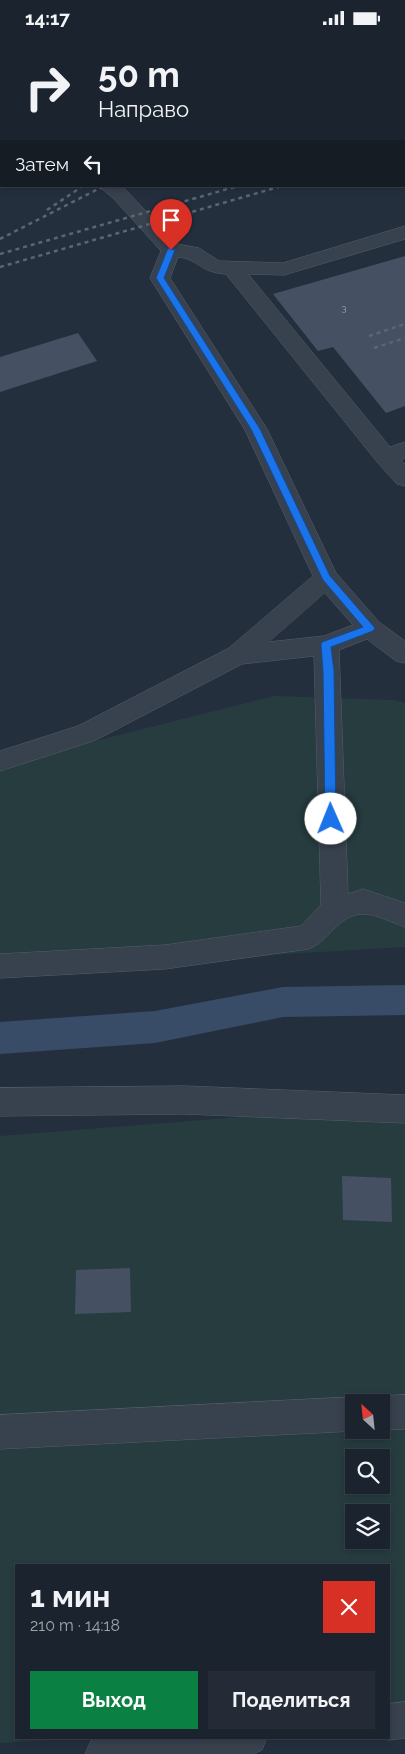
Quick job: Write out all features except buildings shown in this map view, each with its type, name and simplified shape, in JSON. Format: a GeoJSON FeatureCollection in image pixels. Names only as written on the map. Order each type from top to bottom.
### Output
{"type":"FeatureCollection","features":[{"type":"Feature","properties":{"kind":"street"},"geometry":{"type":"LineString","coordinates":[[110,187],[121,195],[171,250],[192,252],[214,267],[284,269],[405,232]]}},
{"type":"Feature","properties":{"kind":"street"},"geometry":{"type":"LineString","coordinates":[[171,250],[160,278],[256,429],[326,578],[370,628],[405,654]]}},
{"type":"Feature","properties":{"kind":"street"},"geometry":{"type":"LineString","coordinates":[[232,268],[395,454],[405,478]]}},
{"type":"Feature","properties":{"kind":"street"},"geometry":{"type":"LineString","coordinates":[[0,761],[87,733],[238,655],[326,578]]}},
{"type":"Feature","properties":{"kind":"street"},"geometry":{"type":"LineString","coordinates":[[238,655],[326,645],[370,628]]}},
{"type":"Feature","properties":{"kind":"street"},"geometry":{"type":"LineString","coordinates":[[326,645],[335,909]]}},
{"type":"Feature","properties":{"kind":"street"},"geometry":{"type":"LineString","coordinates":[[0,966],[165,957],[308,937],[335,909],[363,901],[405,915]]}},
{"type":"Feature","properties":{"kind":"street"},"geometry":{"type":"LineString","coordinates":[[0,1102],[185,1100],[405,1109]]}},
{"type":"Feature","properties":{"kind":"street"},"geometry":{"type":"LineString","coordinates":[[390,1413],[405,1412]]}},
{"type":"Feature","properties":{"kind":"street"},"geometry":{"type":"LineString","coordinates":[[0,1432],[345,1414]]}},
{"type":"Feature","properties":{"kind":"street"},"geometry":{"type":"LineString","coordinates":[[390,1722],[405,1720]]}},
{"type":"Feature","properties":{"kind":"street"},"geometry":{"type":"LineString","coordinates":[[104,1754],[232,1739]]}},
{"type":"Feature","properties":{"kind":"green space"},"geometry":{"type":"Polygon","coordinates":[[[274,696],[394,700],[405,703],[405,947],[0,971],[0,765],[274,696]]]}},
{"type":"Feature","properties":{"kind":"green space"},"geometry":{"type":"Polygon","coordinates":[[[405,1104],[405,1719],[390,1720],[390,1564],[15,1564],[15,1739],[72,1739],[0,1743],[0,1136],[405,1104]]]}},
{"type":"Feature","properties":{"kind":"waterway"},"geometry":{"type":"LineString","coordinates":[[0,1038],[155,1027],[283,1002],[405,1000]]}},
{"type":"Feature","properties":{"kind":"railway"},"geometry":{"type":"LineString","coordinates":[[47,210],[82,187]]}},
{"type":"Feature","properties":{"kind":"railway"},"geometry":{"type":"LineString","coordinates":[[0,239],[102,187]]}},
{"type":"Feature","properties":{"kind":"railway"},"geometry":{"type":"LineString","coordinates":[[0,254],[234,187]]}},
{"type":"Feature","properties":{"kind":"railway"},"geometry":{"type":"LineString","coordinates":[[0,267],[279,187]]}},
{"type":"Feature","properties":{"kind":"railway"},"geometry":{"type":"LineString","coordinates":[[369,336],[405,324]]}},
{"type":"Feature","properties":{"kind":"railway"},"geometry":{"type":"LineString","coordinates":[[374,348],[405,338]]}},
{"type":"Feature","properties":{"kind":"route"},"geometry":{"type":"LineString","coordinates":[[171,250],[160,278],[256,429],[326,578],[370,628],[326,645],[331,819]]}}]}
